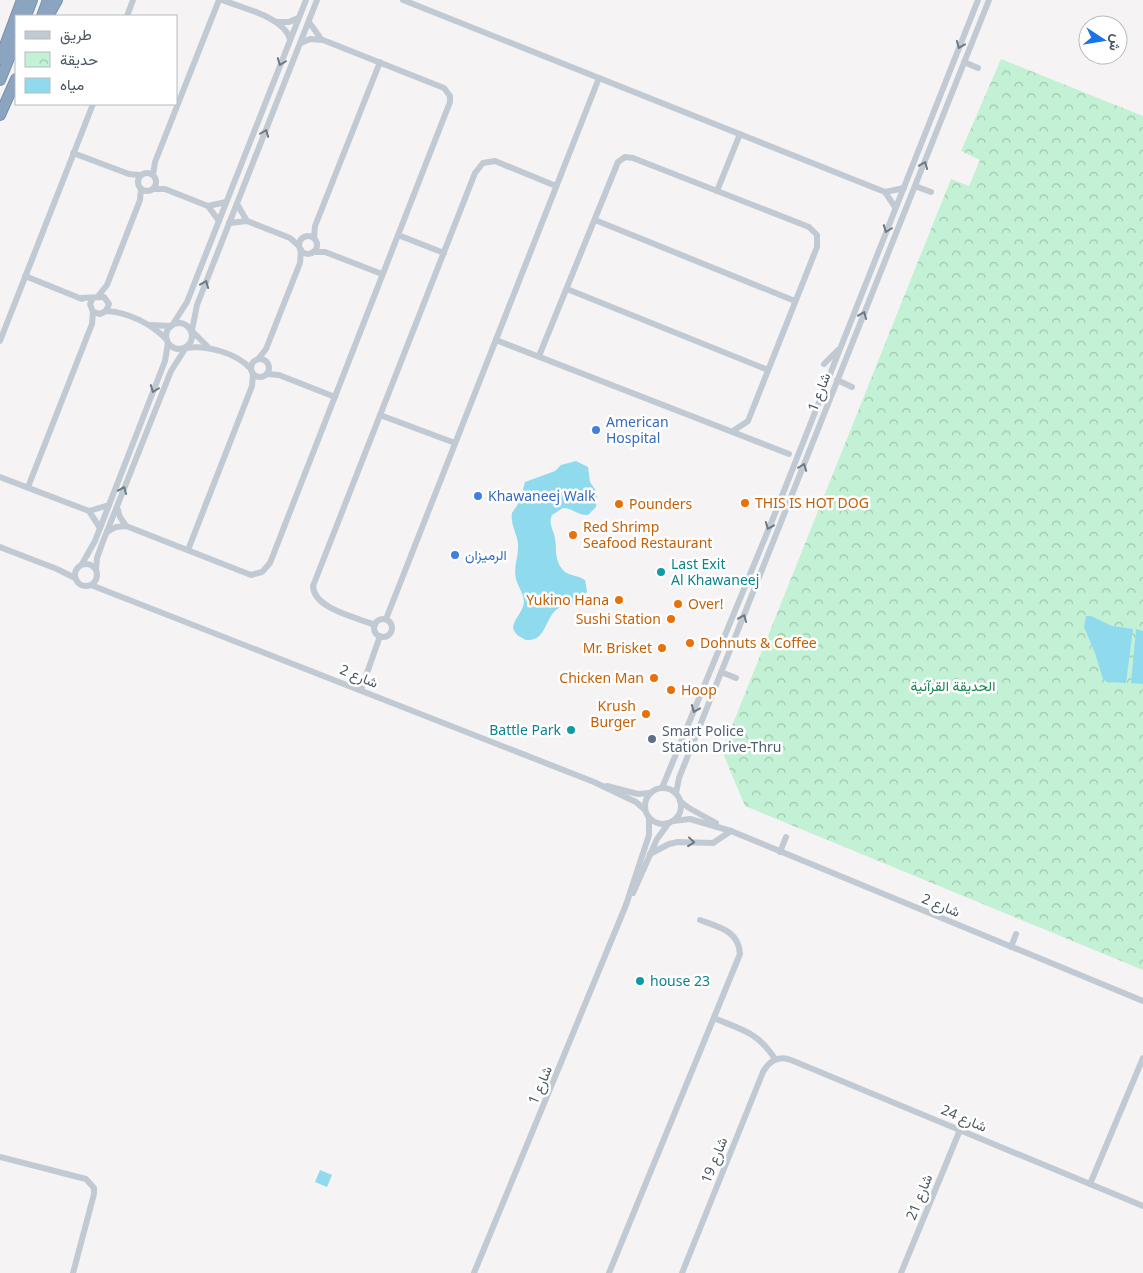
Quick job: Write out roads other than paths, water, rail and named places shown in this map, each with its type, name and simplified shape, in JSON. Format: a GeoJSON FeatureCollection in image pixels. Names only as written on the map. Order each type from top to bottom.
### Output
{"type":"FeatureCollection","features":[{"type":"Feature","properties":{"kind":"highway"},"geometry":{"type":"LineString","coordinates":[[16,15],[22,0]]}},
{"type":"Feature","properties":{"kind":"highway"},"geometry":{"type":"LineString","coordinates":[[26,15],[32,0]]}},
{"type":"Feature","properties":{"kind":"highway"},"geometry":{"type":"LineString","coordinates":[[42,15],[48,0]]}},
{"type":"Feature","properties":{"kind":"highway"},"geometry":{"type":"LineString","coordinates":[[49,15],[57,0]]}},
{"type":"Feature","properties":{"kind":"highway"},"geometry":{"type":"LineString","coordinates":[[0,59],[15,19]]}},
{"type":"Feature","properties":{"kind":"highway"},"geometry":{"type":"LineString","coordinates":[[0,80],[15,43]]}},
{"type":"Feature","properties":{"kind":"highway"},"geometry":{"type":"LineString","coordinates":[[0,115],[15,81]]}},
{"type":"Feature","properties":{"kind":"street"},"geometry":{"type":"LineString","coordinates":[[127,15],[133,0]]}},
{"type":"Feature","properties":{"kind":"street"},"geometry":{"type":"LineString","coordinates":[[28,487],[92,324],[103,313],[102,299],[140,200],[146,179],[155,162],[221,0],[278,22],[286,29],[290,39]]}},
{"type":"Feature","properties":{"kind":"street"},"geometry":{"type":"LineString","coordinates":[[75,578],[80,566],[89,555],[165,361],[166,334],[184,308],[306,0]]}},
{"type":"Feature","properties":{"kind":"street"},"geometry":{"type":"LineString","coordinates":[[0,547],[57,569],[75,578],[83,586],[91,585],[97,572],[97,558],[106,532],[171,371],[185,348],[192,341],[194,312],[317,0]]}},
{"type":"Feature","properties":{"kind":"street"},"geometry":{"type":"LineString","coordinates":[[403,0],[885,192],[904,188]]}},
{"type":"Feature","properties":{"kind":"street","name":"شارع 1"},"geometry":{"type":"LineString","coordinates":[[662,788],[978,0]]}},
{"type":"Feature","properties":{"kind":"street","name":"شارع 1"},"geometry":{"type":"LineString","coordinates":[[676,794],[678,778],[989,0]]}},
{"type":"Feature","properties":{"kind":"street"},"geometry":{"type":"LineString","coordinates":[[278,22],[289,22],[298,18]]}},
{"type":"Feature","properties":{"kind":"street"},"geometry":{"type":"LineString","coordinates":[[309,22],[321,39]]}},
{"type":"Feature","properties":{"kind":"street"},"geometry":{"type":"LineString","coordinates":[[106,532],[116,527],[126,526],[251,575],[262,572],[267,568],[449,107],[450,96],[444,88],[321,39],[301,43]]}},
{"type":"Feature","properties":{"kind":"street"},"geometry":{"type":"LineString","coordinates":[[300,263],[311,253],[315,241],[315,226],[380,62]]}},
{"type":"Feature","properties":{"kind":"street"},"geometry":{"type":"LineString","coordinates":[[964,62],[978,68]]}},
{"type":"Feature","properties":{"kind":"street"},"geometry":{"type":"LineString","coordinates":[[386,619],[599,78]]}},
{"type":"Feature","properties":{"kind":"street"},"geometry":{"type":"LineString","coordinates":[[0,341],[93,105]]}},
{"type":"Feature","properties":{"kind":"street"},"geometry":{"type":"LineString","coordinates":[[717,191],[740,134]]}},
{"type":"Feature","properties":{"kind":"street"},"geometry":{"type":"LineString","coordinates":[[74,153],[146,179],[165,189],[208,206],[219,221]]}},
{"type":"Feature","properties":{"kind":"street"},"geometry":{"type":"LineString","coordinates":[[539,356],[618,162],[625,157],[633,158],[816,232],[818,243],[748,421],[751,439]]}},
{"type":"Feature","properties":{"kind":"street"},"geometry":{"type":"LineString","coordinates":[[375,625],[320,603],[314,593],[313,586],[475,173],[483,163],[495,161],[556,186]]}},
{"type":"Feature","properties":{"kind":"street"},"geometry":{"type":"LineString","coordinates":[[146,179],[151,190]]}},
{"type":"Feature","properties":{"kind":"street"},"geometry":{"type":"LineString","coordinates":[[146,179],[151,190]]}},
{"type":"Feature","properties":{"kind":"street"},"geometry":{"type":"LineString","coordinates":[[915,186],[931,192]]}},
{"type":"Feature","properties":{"kind":"street"},"geometry":{"type":"LineString","coordinates":[[140,200],[151,190],[165,189]]}},
{"type":"Feature","properties":{"kind":"street"},"geometry":{"type":"LineString","coordinates":[[885,192],[895,207]]}},
{"type":"Feature","properties":{"kind":"street"},"geometry":{"type":"LineString","coordinates":[[208,206],[226,202]]}},
{"type":"Feature","properties":{"kind":"street"},"geometry":{"type":"LineString","coordinates":[[237,204],[247,220]]}},
{"type":"Feature","properties":{"kind":"street"},"geometry":{"type":"LineString","coordinates":[[229,223],[247,220],[290,238],[300,248],[311,253],[325,252],[382,274]]}},
{"type":"Feature","properties":{"kind":"street"},"geometry":{"type":"LineString","coordinates":[[595,220],[796,301]]}},
{"type":"Feature","properties":{"kind":"street"},"geometry":{"type":"LineString","coordinates":[[188,550],[252,386],[252,371],[256,359],[266,349],[300,263],[300,248],[304,237],[315,226]]}},
{"type":"Feature","properties":{"kind":"street"},"geometry":{"type":"LineString","coordinates":[[398,235],[444,253]]}},
{"type":"Feature","properties":{"kind":"street"},"geometry":{"type":"LineString","coordinates":[[290,238],[304,237],[315,241],[325,252]]}},
{"type":"Feature","properties":{"kind":"street"},"geometry":{"type":"LineString","coordinates":[[25,276],[80,298],[102,299],[118,312],[149,325],[175,349],[208,348],[243,361],[252,371],[264,375],[279,376],[335,397]]}},
{"type":"Feature","properties":{"kind":"street"},"geometry":{"type":"LineString","coordinates":[[567,289],[768,370]]}},
{"type":"Feature","properties":{"kind":"street"},"geometry":{"type":"LineString","coordinates":[[80,298],[91,309],[103,313],[118,312]]}},
{"type":"Feature","properties":{"kind":"street"},"geometry":{"type":"LineString","coordinates":[[91,309],[102,299]]}},
{"type":"Feature","properties":{"kind":"street"},"geometry":{"type":"LineString","coordinates":[[91,309],[92,324]]}},
{"type":"Feature","properties":{"kind":"street"},"geometry":{"type":"LineString","coordinates":[[149,325],[184,323],[208,348]]}},
{"type":"Feature","properties":{"kind":"street"},"geometry":{"type":"LineString","coordinates":[[496,340],[788,454]]}},
{"type":"Feature","properties":{"kind":"street"},"geometry":{"type":"LineString","coordinates":[[252,386],[264,375],[268,363],[266,349]]}},
{"type":"Feature","properties":{"kind":"street"},"geometry":{"type":"LineString","coordinates":[[824,364],[839,350]]}},
{"type":"Feature","properties":{"kind":"street"},"geometry":{"type":"LineString","coordinates":[[243,361],[256,359],[268,363],[279,376]]}},
{"type":"Feature","properties":{"kind":"street"},"geometry":{"type":"LineString","coordinates":[[837,380],[852,386]]}},
{"type":"Feature","properties":{"kind":"street"},"geometry":{"type":"LineString","coordinates":[[380,415],[455,443]]}},
{"type":"Feature","properties":{"kind":"street"},"geometry":{"type":"LineString","coordinates":[[733,432],[748,421]]}},
{"type":"Feature","properties":{"kind":"street"},"geometry":{"type":"LineString","coordinates":[[0,476],[89,511],[100,528]]}},
{"type":"Feature","properties":{"kind":"street"},"geometry":{"type":"LineString","coordinates":[[89,511],[109,505]]}},
{"type":"Feature","properties":{"kind":"street"},"geometry":{"type":"LineString","coordinates":[[117,506],[126,526]]}},
{"type":"Feature","properties":{"kind":"street"},"geometry":{"type":"LineString","coordinates":[[57,569],[91,565],[110,591]]}},
{"type":"Feature","properties":{"kind":"street","name":"شارع 2"},"geometry":{"type":"LineString","coordinates":[[91,585],[599,784],[636,802],[645,810]]}},
{"type":"Feature","properties":{"kind":"street"},"geometry":{"type":"LineString","coordinates":[[386,619],[391,622],[392,630],[386,636],[380,636],[375,632],[375,625],[379,620],[386,619]]}},
{"type":"Feature","properties":{"kind":"street"},"geometry":{"type":"LineString","coordinates":[[359,689],[380,636]]}},
{"type":"Feature","properties":{"kind":"street"},"geometry":{"type":"LineString","coordinates":[[721,672],[736,678]]}},
{"type":"Feature","properties":{"kind":"street","name":"شارع 2"},"geometry":{"type":"LineString","coordinates":[[599,784],[638,794],[650,794]]}},
{"type":"Feature","properties":{"kind":"street"},"geometry":{"type":"LineString","coordinates":[[662,788],[676,794],[680,801],[680,812],[671,823],[660,824],[649,819],[645,810],[646,801],[650,794],[662,788]]}},
{"type":"Feature","properties":{"kind":"street","name":"شارع 2"},"geometry":{"type":"LineString","coordinates":[[680,801],[688,808],[731,831],[1143,1002]]}},
{"type":"Feature","properties":{"kind":"street","name":"شارع 1"},"geometry":{"type":"LineString","coordinates":[[626,905],[649,836],[649,819]]}},
{"type":"Feature","properties":{"kind":"street","name":"شارع 2"},"geometry":{"type":"LineString","coordinates":[[671,823],[690,819],[731,831]]}},
{"type":"Feature","properties":{"kind":"street","name":"شارع 1"},"geometry":{"type":"LineString","coordinates":[[474,1273],[626,905],[660,833],[671,823]]}},
{"type":"Feature","properties":{"kind":"street"},"geometry":{"type":"LineString","coordinates":[[650,854],[669,844],[678,842],[713,843],[731,831]]}},
{"type":"Feature","properties":{"kind":"street"},"geometry":{"type":"LineString","coordinates":[[780,852],[786,837]]}},
{"type":"Feature","properties":{"kind":"street"},"geometry":{"type":"LineString","coordinates":[[609,1273],[737,962],[740,946],[730,932],[700,920]]}},
{"type":"Feature","properties":{"kind":"street"},"geometry":{"type":"LineString","coordinates":[[1011,947],[1016,934]]}},
{"type":"Feature","properties":{"kind":"street"},"geometry":{"type":"LineString","coordinates":[[714,1018],[757,1036],[767,1045],[775,1059]]}},
{"type":"Feature","properties":{"kind":"street","name":"شارع 24"},"geometry":{"type":"LineString","coordinates":[[775,1059],[787,1058],[1143,1206]]}},
{"type":"Feature","properties":{"kind":"street"},"geometry":{"type":"LineString","coordinates":[[1090,1184],[1143,1058]]}},
{"type":"Feature","properties":{"kind":"street","name":"شارع 19"},"geometry":{"type":"LineString","coordinates":[[682,1273],[763,1072],[775,1059]]}},
{"type":"Feature","properties":{"kind":"street","name":"شارع 21"},"geometry":{"type":"LineString","coordinates":[[901,1273],[960,1130]]}},
{"type":"Feature","properties":{"kind":"street"},"geometry":{"type":"LineString","coordinates":[[0,1157],[86,1179],[91,1183],[94,1194],[73,1273]]}},
{"type":"Feature","properties":{"kind":"water"},"geometry":{"type":"Polygon","coordinates":[[[576,461],[588,467],[590,482],[597,492],[596,507],[588,515],[563,508],[552,515],[551,524],[560,566],[568,573],[585,580],[587,591],[576,602],[561,607],[551,615],[538,637],[526,640],[518,636],[513,627],[524,602],[515,575],[518,544],[512,521],[512,513],[520,501],[525,482],[555,471],[561,465],[576,461]]]}},
{"type":"Feature","properties":{"kind":"water"},"geometry":{"type":"Polygon","coordinates":[[[1086,616],[1091,616],[1112,626],[1133,629],[1126,683],[1107,682],[1103,679],[1084,627],[1086,616]]]}},
{"type":"Feature","properties":{"kind":"water"},"geometry":{"type":"Polygon","coordinates":[[[1136,629],[1143,631],[1143,684],[1131,683],[1136,629]]]}},
{"type":"Feature","properties":{"kind":"water"},"geometry":{"type":"Polygon","coordinates":[[[320,1170],[332,1175],[327,1187],[315,1182],[320,1170]]]}},
{"type":"Feature","properties":{"kind":"place","name":"American Hospital"},"geometry":{"type":"Point","coordinates":[596,430]}},
{"type":"Feature","properties":{"kind":"place","name":"Khawaneej Walk"},"geometry":{"type":"Point","coordinates":[478,496]}},
{"type":"Feature","properties":{"kind":"place","name":"THIS IS HOT DOG"},"geometry":{"type":"Point","coordinates":[745,503]}},
{"type":"Feature","properties":{"kind":"place","name":"Pounders"},"geometry":{"type":"Point","coordinates":[619,504]}},
{"type":"Feature","properties":{"kind":"place","name":"Red Shrimp Seafood Restaurant"},"geometry":{"type":"Point","coordinates":[573,535]}},
{"type":"Feature","properties":{"kind":"place","name":"الرميزان"},"geometry":{"type":"Point","coordinates":[455,555]}},
{"type":"Feature","properties":{"kind":"place","name":"Last Exit Al Khawaneej"},"geometry":{"type":"Point","coordinates":[661,572]}},
{"type":"Feature","properties":{"kind":"place","name":"Yukino Hana"},"geometry":{"type":"Point","coordinates":[619,600]}},
{"type":"Feature","properties":{"kind":"place","name":"Over!"},"geometry":{"type":"Point","coordinates":[678,604]}},
{"type":"Feature","properties":{"kind":"place","name":"Sushi Station"},"geometry":{"type":"Point","coordinates":[671,619]}},
{"type":"Feature","properties":{"kind":"place","name":"Dohnuts & Coffee"},"geometry":{"type":"Point","coordinates":[690,643]}},
{"type":"Feature","properties":{"kind":"place","name":"Mr. Brisket"},"geometry":{"type":"Point","coordinates":[662,648]}},
{"type":"Feature","properties":{"kind":"place","name":"Chicken Man"},"geometry":{"type":"Point","coordinates":[654,678]}},
{"type":"Feature","properties":{"kind":"place","name":"Hoop"},"geometry":{"type":"Point","coordinates":[671,690]}},
{"type":"Feature","properties":{"kind":"place","name":"Krush Burger"},"geometry":{"type":"Point","coordinates":[646,714]}},
{"type":"Feature","properties":{"kind":"place","name":"Battle Park"},"geometry":{"type":"Point","coordinates":[571,730]}},
{"type":"Feature","properties":{"kind":"place","name":"Smart Police Station Drive-Thru"},"geometry":{"type":"Point","coordinates":[652,739]}},
{"type":"Feature","properties":{"kind":"place","name":"house 23"},"geometry":{"type":"Point","coordinates":[640,981]}},
{"type":"Feature","properties":{"kind":"park label","name":"الحديقة القرآنية"},"geometry":{"type":"Point","coordinates":[953,686]}}]}
